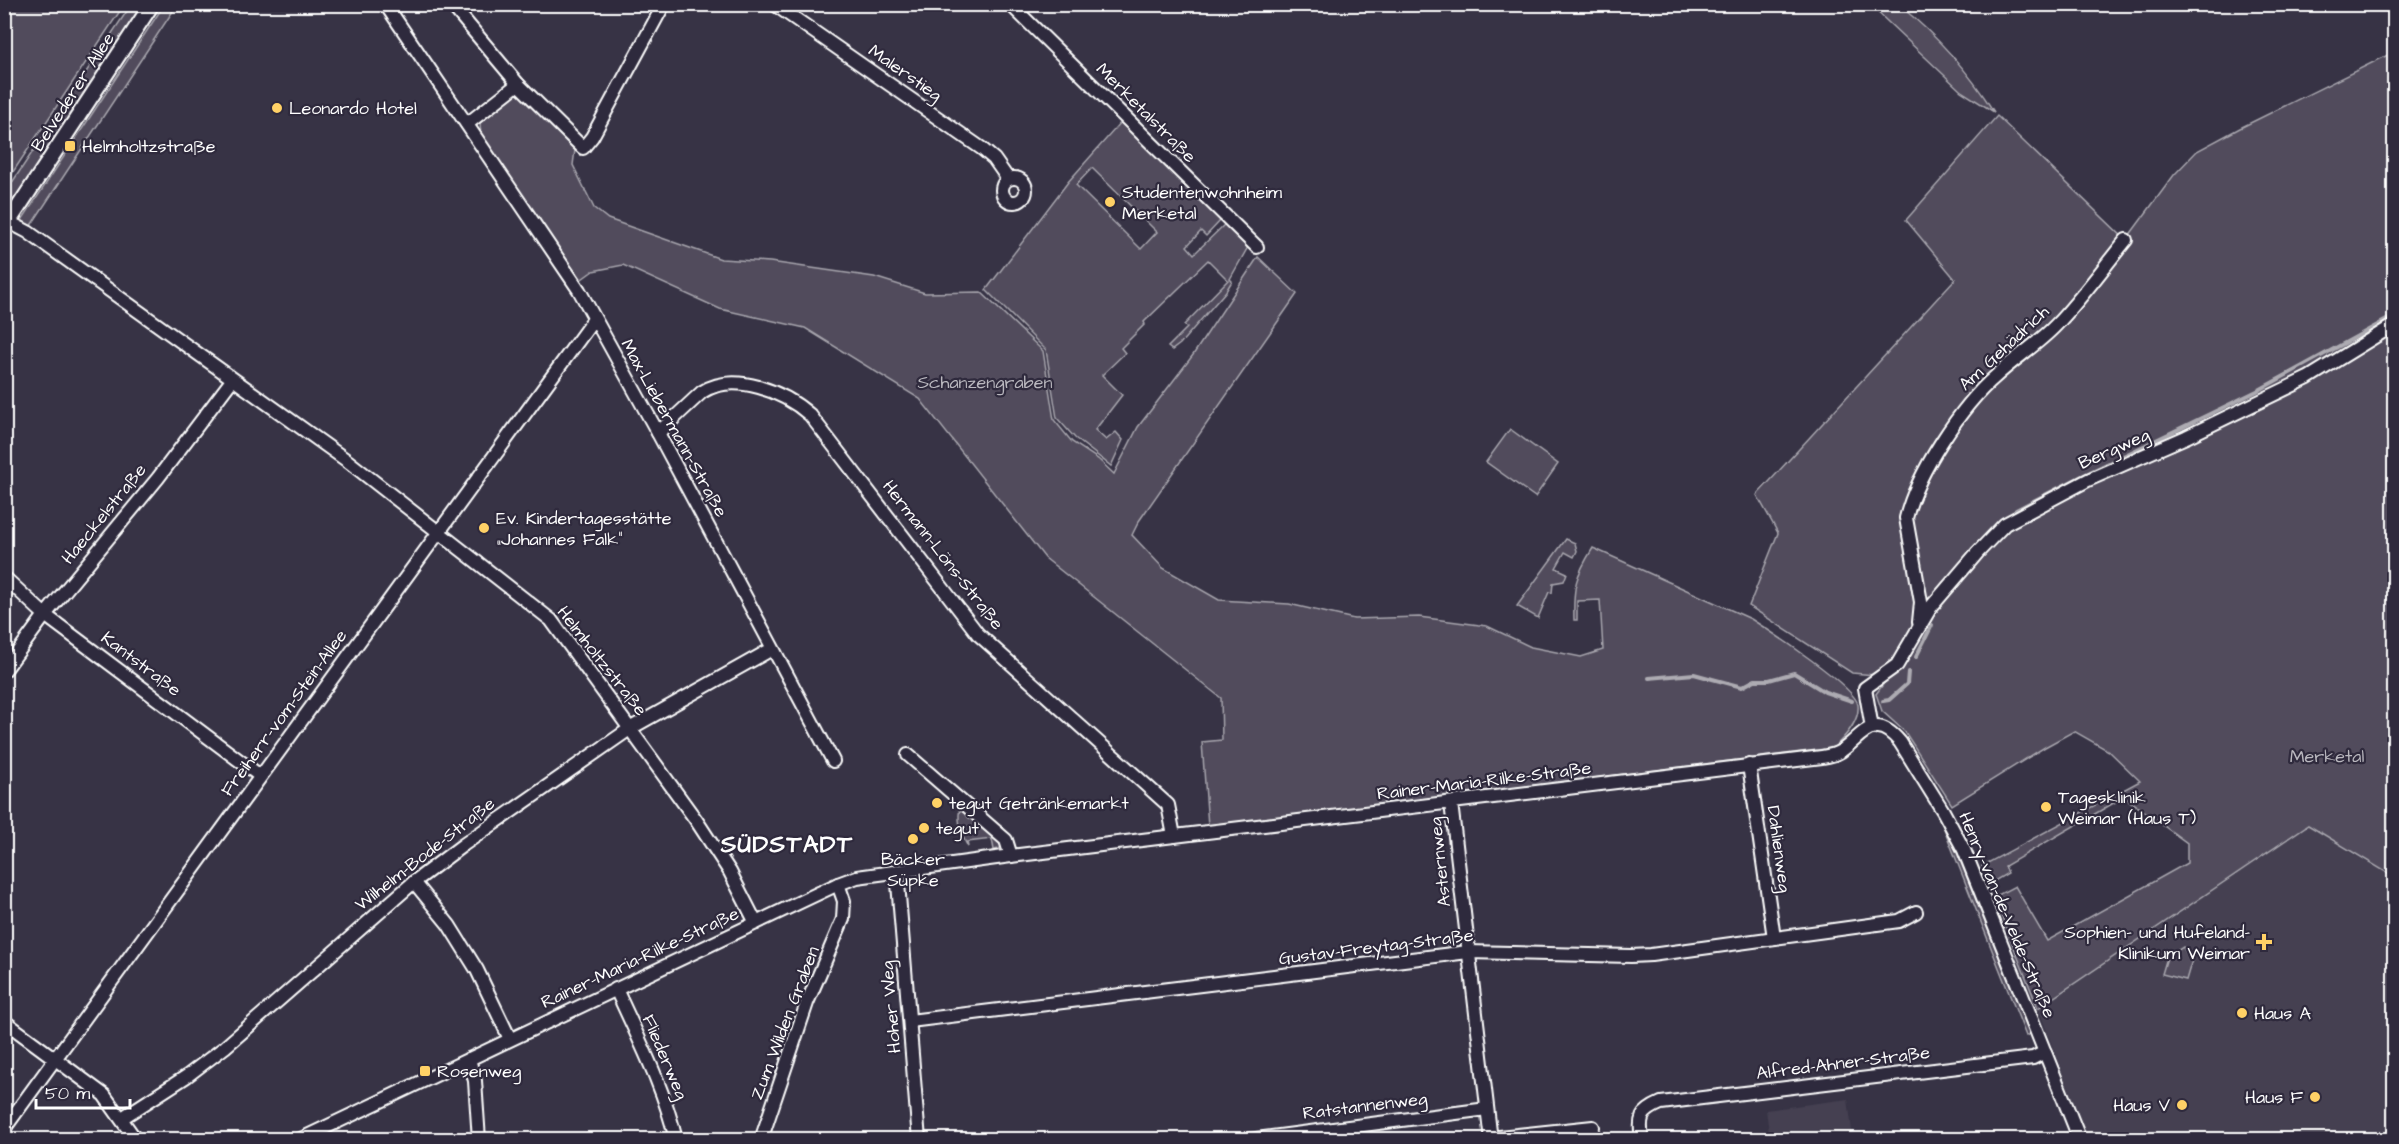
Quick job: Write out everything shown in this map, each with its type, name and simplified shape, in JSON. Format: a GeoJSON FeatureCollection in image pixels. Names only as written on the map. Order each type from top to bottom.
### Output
{"type":"FeatureCollection","features":[{"type":"Feature","properties":{"kind":"street","name":"Belvederer Allee"},"geometry":{"type":"LineString","coordinates":[[7,226],[152,4]]}},
{"type":"Feature","properties":{"kind":"street"},"geometry":{"type":"LineString","coordinates":[[451,4],[518,84],[583,148],[592,137],[664,4]]}},
{"type":"Feature","properties":{"kind":"street","name":"Malerstieg"},"geometry":{"type":"LineString","coordinates":[[774,4],[981,148],[994,159],[1008,179]]}},
{"type":"Feature","properties":{"kind":"street","name":"Merketalstraße"},"geometry":{"type":"LineString","coordinates":[[1010,4],[1257,247]]}},
{"type":"Feature","properties":{"kind":"street","name":"Max-Liebermann-Straße"},"geometry":{"type":"LineString","coordinates":[[386,5],[568,272],[658,433],[833,761]]}},
{"type":"Feature","properties":{"kind":"street"},"geometry":{"type":"LineString","coordinates":[[467,124],[518,84]]}},
{"type":"Feature","properties":{"kind":"street","name":"Helmholtzstraße"},"geometry":{"type":"LineString","coordinates":[[7,226],[55,252],[349,462],[551,620],[631,728],[730,872],[756,923]]}},
{"type":"Feature","properties":{"kind":"street","name":"Am Gehädrich"},"geometry":{"type":"LineString","coordinates":[[1918,629],[1921,602],[1906,518],[1929,464],[1977,395],[1995,376],[2055,326],[2126,240]]}},
{"type":"Feature","properties":{"kind":"street","name":"Freiherr-vom-Stein-Allee"},"geometry":{"type":"LineString","coordinates":[[4,1129],[594,319]]}},
{"type":"Feature","properties":{"kind":"street","name":"Bergweg"},"geometry":{"type":"LineString","coordinates":[[1872,728],[1865,688],[1897,665],[1938,598],[2005,524],[2088,480],[2186,437],[2308,378],[2394,325]]}},
{"type":"Feature","properties":{"kind":"street","name":"Haeckelstraße"},"geometry":{"type":"LineString","coordinates":[[4,671],[45,615],[158,478],[232,380]]}},
{"type":"Feature","properties":{"kind":"street","name":"Hermann-Löns-Straße"},"geometry":{"type":"LineString","coordinates":[[658,433],[710,386],[733,384],[762,388],[798,404],[810,415],[978,634],[1168,805],[1174,836]]}},
{"type":"Feature","properties":{"kind":"street","name":"Kantstraße"},"geometry":{"type":"LineString","coordinates":[[4,577],[45,615],[260,776]]}},
{"type":"Feature","properties":{"kind":"street","name":"Wilhelm-Bode-Straße"},"geometry":{"type":"LineString","coordinates":[[122,1118],[187,1076],[225,1047],[414,882],[525,801],[631,728],[772,649]]}},
{"type":"Feature","properties":{"kind":"street","name":"Rainer-Maria-Rilke-Straße"},"geometry":{"type":"LineString","coordinates":[[299,1140],[838,884],[865,875],[1833,755],[1841,751],[1864,730],[1872,728]]}},
{"type":"Feature","properties":{"kind":"street","name":"Henry-van-de-Velde-Straße"},"geometry":{"type":"LineString","coordinates":[[1872,728],[1884,729],[1893,734],[1943,811],[1964,850],[2080,1140]]}},
{"type":"Feature","properties":{"kind":"street"},"geometry":{"type":"LineString","coordinates":[[908,754],[1006,840],[1011,856]]}},
{"type":"Feature","properties":{"kind":"street","name":"Dahlienweg"},"geometry":{"type":"LineString","coordinates":[[1749,765],[1774,938]]}},
{"type":"Feature","properties":{"kind":"street","name":"Asternweg"},"geometry":{"type":"LineString","coordinates":[[1451,803],[1490,1139]]}},
{"type":"Feature","properties":{"kind":"street","name":"Hoher Weg"},"geometry":{"type":"LineString","coordinates":[[897,871],[919,1140]]}},
{"type":"Feature","properties":{"kind":"street"},"geometry":{"type":"LineString","coordinates":[[414,882],[449,925],[477,970],[510,1039]]}},
{"type":"Feature","properties":{"kind":"street","name":"Zum Wilden Graben"},"geometry":{"type":"LineString","coordinates":[[761,1140],[807,1003],[843,919],[844,900],[838,884]]}},
{"type":"Feature","properties":{"kind":"street","name":"Gustav-Freytag-Straße"},"geometry":{"type":"LineString","coordinates":[[910,1021],[1468,952],[1630,956],[1899,921],[1916,912]]}},
{"type":"Feature","properties":{"kind":"street","name":"Fliederweg"},"geometry":{"type":"LineString","coordinates":[[616,989],[654,1076],[671,1119],[676,1140]]}},
{"type":"Feature","properties":{"kind":"street"},"geometry":{"type":"LineString","coordinates":[[4,1021],[104,1095],[136,1140]]}},
{"type":"Feature","properties":{"kind":"street","name":"Alfred-Ahner-Straße"},"geometry":{"type":"LineString","coordinates":[[1642,1140],[1640,1125],[1646,1109],[1670,1102],[2033,1058],[2045,1052]]}},
{"type":"Feature","properties":{"kind":"street"},"geometry":{"type":"LineString","coordinates":[[469,1059],[475,1081],[479,1140]]}},
{"type":"Feature","properties":{"kind":"street","name":"Ratstannenweg"},"geometry":{"type":"LineString","coordinates":[[1248,1140],[1486,1110]]}},
{"type":"Feature","properties":{"kind":"street"},"geometry":{"type":"LineString","coordinates":[[1490,1139],[1593,1127]]}},
{"type":"Feature","properties":{"kind":"shaded area","name":"Sophien- und Hufeland- Klinikum Weimar"},"geometry":{"type":"Polygon","coordinates":[[[2308,825],[2394,877],[2394,1139],[2087,1139],[2038,1008],[2308,825]]]}},
{"type":"Feature","properties":{"kind":"shaded area"},"geometry":{"type":"Polygon","coordinates":[[[1848,1099],[1853,1139],[1770,1139],[1766,1110],[1848,1099]]]}},
{"type":"Feature","properties":{"kind":"green space"},"geometry":{"type":"Polygon","coordinates":[[[4,5],[124,5],[5,184],[4,184],[4,5]]]}},
{"type":"Feature","properties":{"kind":"green space"},"geometry":{"type":"Polygon","coordinates":[[[131,5],[144,5],[5,213],[5,193],[131,5]]]}},
{"type":"Feature","properties":{"kind":"green space"},"geometry":{"type":"Polygon","coordinates":[[[164,5],[177,5],[30,227],[22,220],[164,5]]]}},
{"type":"Feature","properties":{"kind":"green space"},"geometry":{"type":"Polygon","coordinates":[[[1870,5],[1899,5],[1913,17],[1963,68],[1994,112],[1961,91],[1870,5]]]}},
{"type":"Feature","properties":{"kind":"green space","name":"Merketal"},"geometry":{"type":"Polygon","coordinates":[[[2394,52],[2394,877],[2308,825],[2038,1008],[1994,897],[2015,886],[2047,941],[2187,863],[2187,843],[2124,797],[2005,866],[2008,873],[1991,883],[1982,866],[2140,781],[2109,751],[2074,731],[1952,805],[1905,732],[1882,711],[1876,694],[1896,667],[1875,675],[1852,673],[1749,606],[1778,533],[1757,495],[1955,279],[1906,220],[1997,116],[2126,240],[2174,175],[2197,151],[2394,52]]]}},
{"type":"Feature","properties":{"kind":"green space","name":"Schanzengraben"},"geometry":{"type":"Polygon","coordinates":[[[516,94],[520,95],[575,150],[573,165],[594,208],[608,219],[721,259],[770,262],[874,277],[925,293],[981,292],[1043,351],[1054,420],[1072,442],[1098,459],[1114,474],[1138,427],[1193,355],[1258,257],[1297,294],[1139,521],[1132,535],[1163,568],[1219,600],[1289,604],[1354,619],[1419,617],[1487,626],[1531,647],[1581,657],[1603,650],[1600,600],[1577,601],[1577,620],[1574,620],[1576,582],[1593,548],[1751,619],[1775,635],[1828,673],[1854,697],[1858,711],[1854,723],[1833,748],[1208,826],[1202,742],[1222,740],[1221,698],[1045,558],[920,399],[805,328],[720,309],[623,265],[593,271],[579,281],[481,136],[480,123],[516,94]]]}},
{"type":"Feature","properties":{"kind":"green space"},"geometry":{"type":"Polygon","coordinates":[[[1122,121],[1221,220],[1206,236],[1201,231],[1187,246],[1194,254],[1225,224],[1248,247],[1226,291],[1180,344],[1172,350],[1168,347],[1187,328],[1184,325],[1228,280],[1208,260],[1144,322],[1145,324],[1121,348],[1125,353],[1102,375],[1122,395],[1095,430],[1106,440],[1116,432],[1123,440],[1111,466],[1075,438],[1057,418],[1046,350],[986,290],[1068,182],[1122,121]],[[1092,168],[1076,185],[1141,249],[1157,232],[1092,168]]]}},
{"type":"Feature","properties":{"kind":"green space"},"geometry":{"type":"Polygon","coordinates":[[[1510,429],[1558,464],[1535,497],[1486,462],[1510,429]]]}},
{"type":"Feature","properties":{"kind":"green space"},"geometry":{"type":"Polygon","coordinates":[[[1566,539],[1575,543],[1577,551],[1574,557],[1565,552],[1556,568],[1567,573],[1564,581],[1553,583],[1552,593],[1549,592],[1538,618],[1517,606],[1566,539]]]}},
{"type":"Feature","properties":{"kind":"green space"},"geometry":{"type":"Polygon","coordinates":[[[961,805],[1000,839],[999,849],[994,850],[992,839],[967,842],[968,847],[960,826],[961,805]]]}},
{"type":"Feature","properties":{"kind":"green space"},"geometry":{"type":"Polygon","coordinates":[[[1941,821],[1955,848],[2030,1034],[2026,1036],[1941,821]]]}},
{"type":"Feature","properties":{"kind":"green space"},"geometry":{"type":"Polygon","coordinates":[[[2183,947],[2192,960],[2186,980],[2162,974],[2168,954],[2183,947]]]}},
{"type":"Feature","properties":{"kind":"waterway"},"geometry":{"type":"LineString","coordinates":[[2016,510],[2259,390],[2394,316]]}},
{"type":"Feature","properties":{"kind":"waterway"},"geometry":{"type":"LineString","coordinates":[[1916,657],[1932,625]]}},
{"type":"Feature","properties":{"kind":"waterway"},"geometry":{"type":"LineString","coordinates":[[1883,701],[1889,700],[1907,684],[1908,672]]}},
{"type":"Feature","properties":{"kind":"waterway"},"geometry":{"type":"LineString","coordinates":[[1649,678],[1694,674],[1742,687],[1755,680],[1769,680],[1794,673],[1825,692],[1852,701]]}},
{"type":"Feature","properties":{"kind":"place","name":"Leonardo Hotel"},"geometry":{"type":"Point","coordinates":[277,108]}},
{"type":"Feature","properties":{"kind":"place","name":"Helmholtzstraße"},"geometry":{"type":"Point","coordinates":[70,146]}},
{"type":"Feature","properties":{"kind":"place","name":"Studentenwohnheim Merketal"},"geometry":{"type":"Point","coordinates":[1110,202]}},
{"type":"Feature","properties":{"kind":"place","name":"Ev. Kindertagesstätte „Johannes Falk”"},"geometry":{"type":"Point","coordinates":[484,528]}},
{"type":"Feature","properties":{"kind":"place","name":"tegut Getränkemarkt"},"geometry":{"type":"Point","coordinates":[937,803]}},
{"type":"Feature","properties":{"kind":"place","name":"Tagesklinik Weimar (Haus T)"},"geometry":{"type":"Point","coordinates":[2046,807]}},
{"type":"Feature","properties":{"kind":"place","name":"tegut"},"geometry":{"type":"Point","coordinates":[924,828]}},
{"type":"Feature","properties":{"kind":"place","name":"Bäcker Süpke"},"geometry":{"type":"Point","coordinates":[913,839]}},
{"type":"Feature","properties":{"kind":"place","name":"Sophien- und Hufeland- Klinikum Weimar"},"geometry":{"type":"Point","coordinates":[2264,942]}},
{"type":"Feature","properties":{"kind":"place","name":"Haus A"},"geometry":{"type":"Point","coordinates":[2242,1013]}},
{"type":"Feature","properties":{"kind":"place","name":"Rosenweg"},"geometry":{"type":"Point","coordinates":[425,1071]}},
{"type":"Feature","properties":{"kind":"place","name":"Haus F"},"geometry":{"type":"Point","coordinates":[2315,1097]}},
{"type":"Feature","properties":{"kind":"place","name":"Haus V"},"geometry":{"type":"Point","coordinates":[2182,1105]}},
{"type":"Feature","properties":{"kind":"district","name":"SÜDSTADT"},"geometry":{"type":"Point","coordinates":[787,845]}}]}
